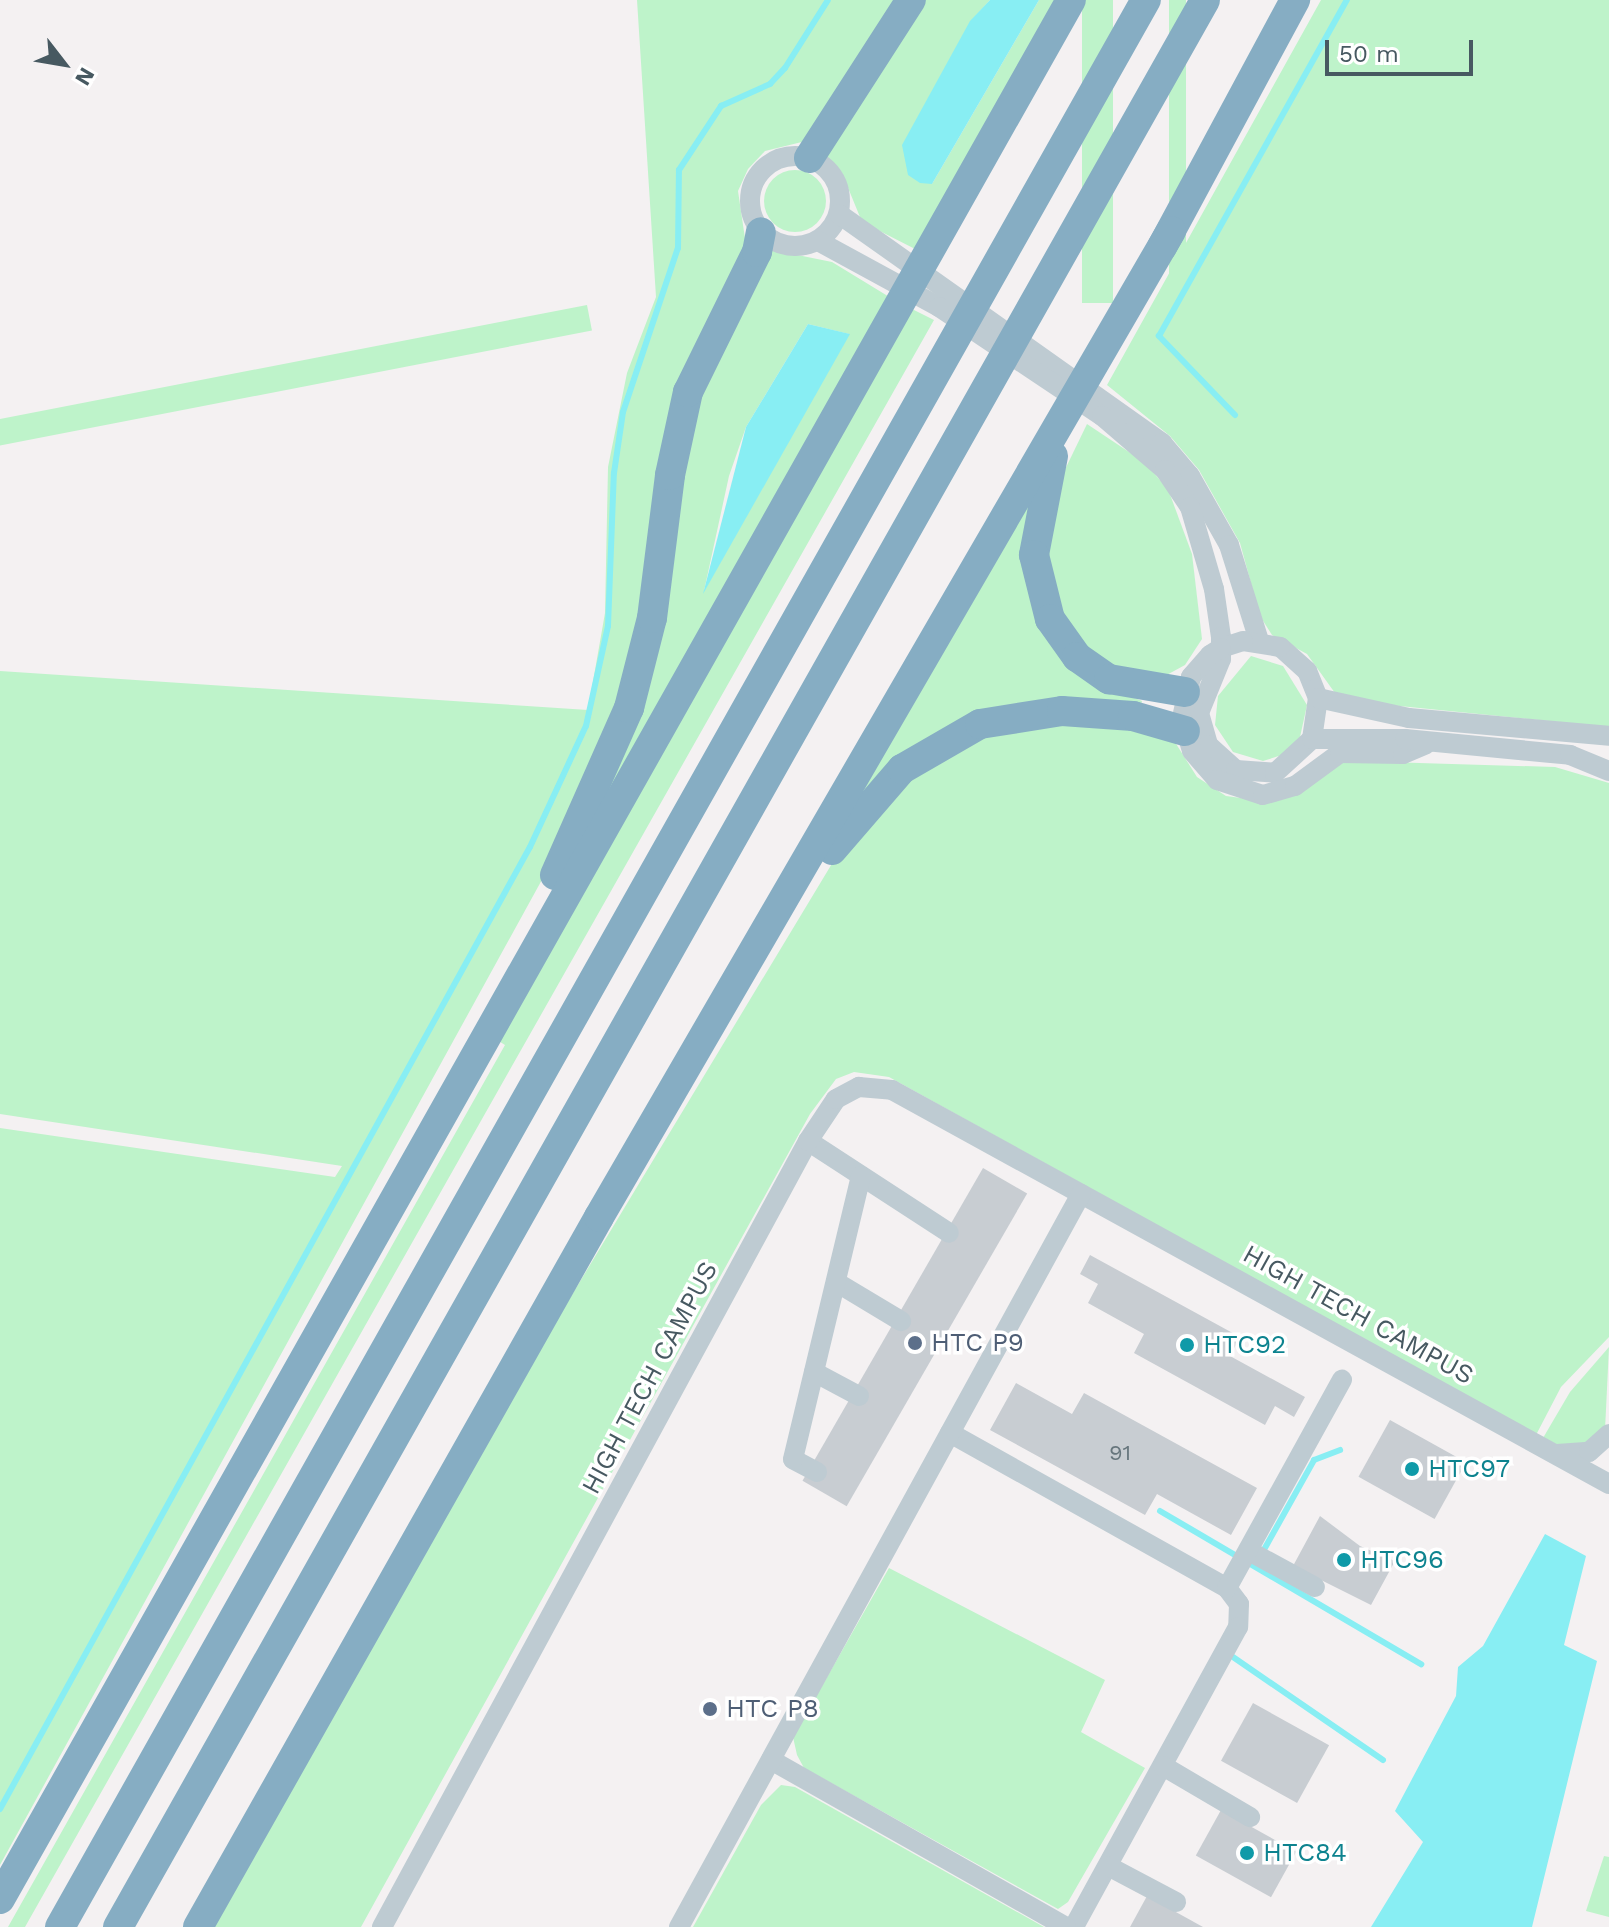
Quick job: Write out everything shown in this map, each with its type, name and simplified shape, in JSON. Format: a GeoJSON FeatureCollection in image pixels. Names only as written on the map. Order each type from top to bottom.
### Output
{"type":"FeatureCollection","features":[{"type":"Feature","properties":{"kind":"highway"},"geometry":{"type":"LineString","coordinates":[[809,158],[911,0]]}},
{"type":"Feature","properties":{"kind":"highway"},"geometry":{"type":"LineString","coordinates":[[0,1899],[1071,0]]}},
{"type":"Feature","properties":{"kind":"highway"},"geometry":{"type":"LineString","coordinates":[[60,1927],[1146,0]]}},
{"type":"Feature","properties":{"kind":"highway"},"geometry":{"type":"LineString","coordinates":[[118,1927],[1205,0]]}},
{"type":"Feature","properties":{"kind":"highway"},"geometry":{"type":"LineString","coordinates":[[1185,692],[1124,685],[1077,657],[1044,605],[1034,555],[1045,479],[1061,436],[1295,0]]}},
{"type":"Feature","properties":{"kind":"highway"},"geometry":{"type":"LineString","coordinates":[[198,1927],[1171,231]]}},
{"type":"Feature","properties":{"kind":"highway"},"geometry":{"type":"LineString","coordinates":[[495,1023],[629,708],[652,618],[670,475],[688,392],[757,252],[761,232]]}},
{"type":"Feature","properties":{"kind":"highway"},"geometry":{"type":"LineString","coordinates":[[736,988],[754,976],[873,797],[955,735],[1003,718],[1062,711],[1133,716],[1193,733]]}},
{"type":"Feature","properties":{"kind":"street"},"geometry":{"type":"LineString","coordinates":[[818,241],[839,214],[838,184],[809,158],[774,161],[755,180],[750,207],[761,232],[792,247],[818,241],[893,268]]}},
{"type":"Feature","properties":{"kind":"street"},"geometry":{"type":"LineString","coordinates":[[839,214],[893,268],[1106,410],[1162,443],[1210,506],[1240,573],[1259,641]]}},
{"type":"Feature","properties":{"kind":"street"},"geometry":{"type":"LineString","coordinates":[[1106,410],[1151,453],[1190,507],[1214,589],[1221,648],[1193,733]]}},
{"type":"Feature","properties":{"kind":"street"},"geometry":{"type":"LineString","coordinates":[[1193,733],[1224,763],[1250,775],[1286,767],[1312,739],[1318,698],[1300,662],[1259,641],[1221,648],[1200,664],[1185,692],[1193,733],[1203,768],[1245,793],[1295,786],[1340,753],[1403,754],[1426,744]]}},
{"type":"Feature","properties":{"kind":"street"},"geometry":{"type":"LineString","coordinates":[[1318,698],[1409,718],[1609,736]]}},
{"type":"Feature","properties":{"kind":"street"},"geometry":{"type":"LineString","coordinates":[[1312,739],[1570,755],[1609,771]]}},
{"type":"Feature","properties":{"kind":"street","name":"HIGH TECH CAMPUS"},"geometry":{"type":"LineString","coordinates":[[382,1927],[808,1141],[836,1099],[868,1084],[881,1086],[1609,1484]]}},
{"type":"Feature","properties":{"kind":"street"},"geometry":{"type":"LineString","coordinates":[[808,1141],[949,1233]]}},
{"type":"Feature","properties":{"kind":"street"},"geometry":{"type":"LineString","coordinates":[[817,1472],[793,1459],[861,1176]]}},
{"type":"Feature","properties":{"kind":"street"},"geometry":{"type":"LineString","coordinates":[[679,1927],[1081,1194]]}},
{"type":"Feature","properties":{"kind":"street"},"geometry":{"type":"LineString","coordinates":[[836,1282],[901,1321]]}},
{"type":"Feature","properties":{"kind":"street"},"geometry":{"type":"LineString","coordinates":[[814,1372],[859,1396]]}},
{"type":"Feature","properties":{"kind":"street"},"geometry":{"type":"LineString","coordinates":[[1227,1588],[1342,1380]]}},
{"type":"Feature","properties":{"kind":"street"},"geometry":{"type":"LineString","coordinates":[[950,1433],[1227,1588],[1239,1604],[1238,1627],[1074,1927]]}},
{"type":"Feature","properties":{"kind":"street"},"geometry":{"type":"LineString","coordinates":[[1557,1454],[1589,1452],[1609,1434]]}},
{"type":"Feature","properties":{"kind":"street"},"geometry":{"type":"LineString","coordinates":[[1249,1551],[1315,1587]]}},
{"type":"Feature","properties":{"kind":"street"},"geometry":{"type":"LineString","coordinates":[[771,1760],[1066,1927]]}},
{"type":"Feature","properties":{"kind":"street"},"geometry":{"type":"LineString","coordinates":[[1163,1766],[1250,1817]]}},
{"type":"Feature","properties":{"kind":"street"},"geometry":{"type":"LineString","coordinates":[[1108,1866],[1176,1902]]}},
{"type":"Feature","properties":{"kind":"green space"},"geometry":{"type":"Polygon","coordinates":[[[637,0],[899,0],[810,140],[765,151],[748,169],[738,191],[747,252],[711,319],[620,706],[566,836],[0,1865],[0,1128],[335,1177],[342,1166],[0,1114],[0,671],[588,710],[605,613],[608,467],[627,373],[656,297],[637,0]]]}},
{"type":"Feature","properties":{"kind":"green space"},"geometry":{"type":"Polygon","coordinates":[[[921,0],[990,0],[970,22],[932,184],[1039,0],[1057,0],[917,250],[862,222],[842,173],[824,154],[921,0]]]}},
{"type":"Feature","properties":{"kind":"green space"},"geometry":{"type":"Polygon","coordinates":[[[1082,0],[1113,0],[1113,303],[1082,303],[1082,0]]]}},
{"type":"Feature","properties":{"kind":"green space"},"geometry":{"type":"Polygon","coordinates":[[[1169,0],[1186,0],[1186,352],[1169,352],[1169,0]]]}},
{"type":"Feature","properties":{"kind":"green space"},"geometry":{"type":"Polygon","coordinates":[[[1321,0],[1609,0],[1609,727],[1340,700],[1307,654],[1272,635],[1260,616],[1240,543],[1199,470],[1170,436],[1107,385],[1321,0]]]}},
{"type":"Feature","properties":{"kind":"green space"},"geometry":{"type":"Polygon","coordinates":[[[789,170],[801,170],[817,179],[824,189],[824,213],[817,223],[801,232],[789,232],[769,218],[764,207],[764,195],[778,175],[789,170]]]}},
{"type":"Feature","properties":{"kind":"green space"},"geometry":{"type":"Polygon","coordinates":[[[768,249],[832,262],[891,298],[566,867],[614,770],[696,394],[768,249]],[[808,324],[746,427],[729,476],[704,591],[849,334],[808,324]]]}},
{"type":"Feature","properties":{"kind":"green space"},"geometry":{"type":"Polygon","coordinates":[[[587,305],[592,331],[0,446],[0,419],[587,305]]]}},
{"type":"Feature","properties":{"kind":"green space"},"geometry":{"type":"Polygon","coordinates":[[[910,308],[934,320],[25,1927],[8,1927],[505,1045],[497,1040],[910,308]]]}},
{"type":"Feature","properties":{"kind":"green space"},"geometry":{"type":"Polygon","coordinates":[[[1087,424],[1144,462],[1168,489],[1192,554],[1202,639],[1185,665],[1163,677],[1112,671],[1065,627],[1045,576],[1058,484],[1087,424]]]}},
{"type":"Feature","properties":{"kind":"green space"},"geometry":{"type":"Polygon","coordinates":[[[1054,431],[1026,556],[1105,686],[1142,701],[1140,709],[1024,706],[826,837],[1054,431]]]}},
{"type":"Feature","properties":{"kind":"green space"},"geometry":{"type":"Polygon","coordinates":[[[1251,656],[1283,666],[1307,705],[1300,737],[1285,754],[1263,761],[1233,752],[1215,725],[1218,696],[1251,656]]]}},
{"type":"Feature","properties":{"kind":"green space"},"geometry":{"type":"Polygon","coordinates":[[[1061,717],[1173,739],[1197,777],[1226,796],[1263,801],[1335,764],[1352,761],[1555,767],[1609,783],[1609,1337],[1561,1387],[1536,1435],[889,1077],[854,1072],[836,1079],[810,1114],[361,1927],[211,1927],[488,1434],[842,847],[877,801],[981,729],[1061,717]]]}},
{"type":"Feature","properties":{"kind":"green space"},"geometry":{"type":"Polygon","coordinates":[[[1609,1347],[1605,1430],[1585,1443],[1558,1445],[1543,1438],[1570,1392],[1609,1347]]]}},
{"type":"Feature","properties":{"kind":"green space"},"geometry":{"type":"Polygon","coordinates":[[[889,1568],[1105,1680],[1081,1732],[1145,1768],[1068,1902],[1058,1909],[804,1768],[797,1755],[793,1737],[889,1568]]]}},
{"type":"Feature","properties":{"kind":"green space"},"geometry":{"type":"Polygon","coordinates":[[[781,1785],[795,1787],[1044,1927],[693,1927],[761,1805],[781,1785]]]}},
{"type":"Feature","properties":{"kind":"green space"},"geometry":{"type":"Polygon","coordinates":[[[1604,1856],[1609,1857],[1609,1917],[1586,1911],[1604,1856]]]}},
{"type":"Feature","properties":{"kind":"water"},"geometry":{"type":"Polygon","coordinates":[[[990,0],[1039,0],[932,184],[920,183],[908,175],[902,145],[970,21],[990,0]]]}},
{"type":"Feature","properties":{"kind":"water"},"geometry":{"type":"Polygon","coordinates":[[[808,324],[850,334],[703,594],[746,427],[808,324]]]}},
{"type":"Feature","properties":{"kind":"water"},"geometry":{"type":"Polygon","coordinates":[[[1545,1534],[1586,1556],[1564,1645],[1597,1661],[1532,1927],[1371,1927],[1423,1842],[1395,1811],[1456,1696],[1458,1667],[1483,1646],[1545,1534]]]}},
{"type":"Feature","properties":{"kind":"building","name":"HTC P9"},"geometry":{"type":"Polygon","coordinates":[[[983,1168],[1027,1194],[847,1506],[802,1481],[983,1168]]]}},
{"type":"Feature","properties":{"kind":"building","name":"HTC92"},"geometry":{"type":"Polygon","coordinates":[[[1090,1255],[1240,1337],[1230,1356],[1305,1397],[1294,1417],[1275,1406],[1265,1425],[1134,1353],[1144,1334],[1088,1303],[1098,1284],[1080,1274],[1090,1255]]]}},
{"type":"Feature","properties":{"kind":"building"},"geometry":{"type":"Polygon","coordinates":[[[1016,1383],[1072,1414],[1084,1393],[1257,1488],[1231,1535],[1157,1494],[1145,1515],[990,1430],[1016,1383]]]}},
{"type":"Feature","properties":{"kind":"building","name":"HTC97"},"geometry":{"type":"Polygon","coordinates":[[[1390,1420],[1466,1462],[1435,1519],[1358,1477],[1390,1420]]]}},
{"type":"Feature","properties":{"kind":"building","name":"HTC96"},"geometry":{"type":"Polygon","coordinates":[[[1320,1516],[1360,1546],[1395,1561],[1371,1605],[1293,1566],[1320,1516]]]}},
{"type":"Feature","properties":{"kind":"building"},"geometry":{"type":"Polygon","coordinates":[[[1253,1703],[1329,1745],[1297,1803],[1221,1761],[1253,1703]]]}},
{"type":"Feature","properties":{"kind":"building","name":"HTC84"},"geometry":{"type":"Polygon","coordinates":[[[1221,1810],[1296,1852],[1271,1897],[1196,1855],[1221,1810]]]}},
{"type":"Feature","properties":{"kind":"building"},"geometry":{"type":"Polygon","coordinates":[[[1147,1896],[1203,1927],[1130,1927],[1147,1896]]]}},
{"type":"Feature","properties":{"kind":"waterway"},"geometry":{"type":"LineString","coordinates":[[0,1809],[530,847],[586,726],[608,626],[614,473],[623,412],[678,248],[679,170],[721,106],[770,84],[785,68],[828,0]]}},
{"type":"Feature","properties":{"kind":"waterway"},"geometry":{"type":"LineString","coordinates":[[1235,415],[1159,336],[1347,0]]}},
{"type":"Feature","properties":{"kind":"waterway"},"geometry":{"type":"LineString","coordinates":[[1261,1555],[1314,1460],[1340,1450]]}},
{"type":"Feature","properties":{"kind":"waterway"},"geometry":{"type":"LineString","coordinates":[[1160,1511],[1421,1664]]}},
{"type":"Feature","properties":{"kind":"waterway"},"geometry":{"type":"LineString","coordinates":[[1233,1657],[1383,1760]]}},
{"type":"Feature","properties":{"kind":"place","name":"HTC P9"},"geometry":{"type":"Point","coordinates":[915,1343]}},
{"type":"Feature","properties":{"kind":"place","name":"HTC92"},"geometry":{"type":"Point","coordinates":[1187,1345]}},
{"type":"Feature","properties":{"kind":"place","name":"HTC97"},"geometry":{"type":"Point","coordinates":[1412,1469]}},
{"type":"Feature","properties":{"kind":"place","name":"HTC96"},"geometry":{"type":"Point","coordinates":[1344,1560]}},
{"type":"Feature","properties":{"kind":"place","name":"HTC P8"},"geometry":{"type":"Point","coordinates":[710,1709]}},
{"type":"Feature","properties":{"kind":"place","name":"HTC84"},"geometry":{"type":"Point","coordinates":[1247,1853]}}]}
